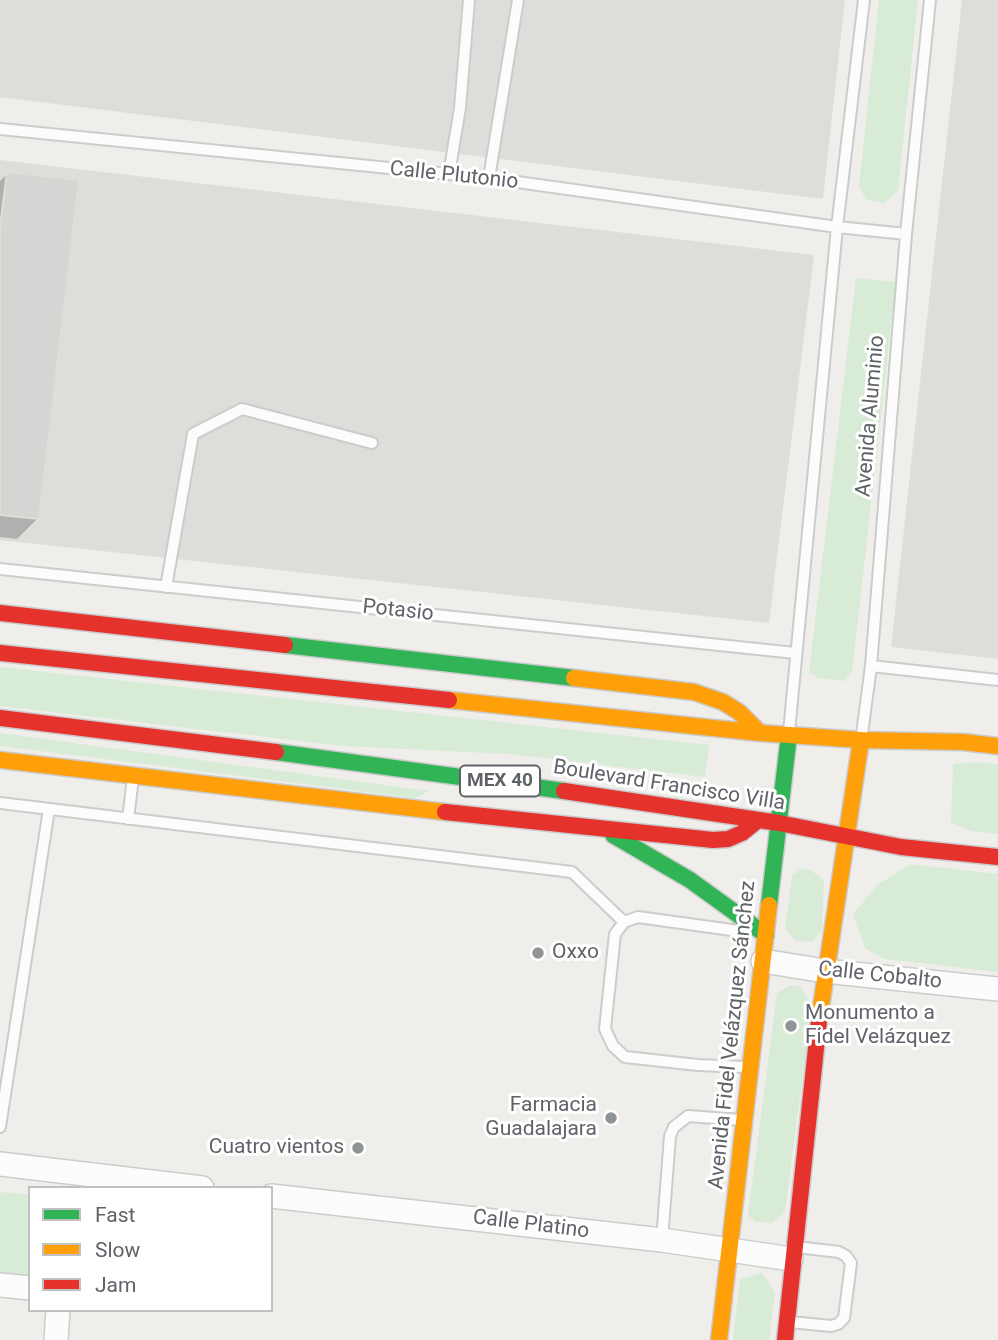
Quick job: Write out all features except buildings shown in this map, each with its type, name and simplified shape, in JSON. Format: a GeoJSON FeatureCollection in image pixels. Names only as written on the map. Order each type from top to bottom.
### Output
{"type":"FeatureCollection","features":[{"type":"Feature","properties":{"kind":"main road"},"geometry":{"type":"LineString","coordinates":[[0,613],[694,692],[723,702],[739,712],[760,733]]}},
{"type":"Feature","properties":{"kind":"main road"},"geometry":{"type":"LineString","coordinates":[[0,653],[760,733],[998,746]]}},
{"type":"Feature","properties":{"kind":"main road","name":"Boulevard Francisco Villa"},"geometry":{"type":"LineString","coordinates":[[0,718],[384,765],[779,823],[901,847],[998,857]]}},
{"type":"Feature","properties":{"kind":"main road","name":"Avenida Fidel Velázquez Sánchez"},"geometry":{"type":"LineString","coordinates":[[719,1340],[789,734]]}},
{"type":"Feature","properties":{"kind":"main road","name":"Avenida Aluminio"},"geometry":{"type":"LineString","coordinates":[[848,835],[861,740]]}},
{"type":"Feature","properties":{"kind":"main road"},"geometry":{"type":"LineString","coordinates":[[0,760],[713,840],[742,834],[758,820]]}},
{"type":"Feature","properties":{"kind":"main road"},"geometry":{"type":"LineString","coordinates":[[602,829],[690,880],[766,935]]}},
{"type":"Feature","properties":{"kind":"main road"},"geometry":{"type":"LineString","coordinates":[[785,1340],[808,1096],[825,971],[848,835]]}},
{"type":"Feature","properties":{"kind":"street","name":"Calle Cobalto"},"geometry":{"type":"LineString","coordinates":[[763,961],[825,971],[998,989]]}},
{"type":"Feature","properties":{"kind":"street"},"geometry":{"type":"LineString","coordinates":[[0,1164],[68,1180],[168,1186]]}},
{"type":"Feature","properties":{"kind":"street","name":"Calle Platino"},"geometry":{"type":"LineString","coordinates":[[273,1196],[730,1250],[792,1253]]}},
{"type":"Feature","properties":{"kind":"street"},"geometry":{"type":"LineString","coordinates":[[0,1285],[28,1288]]}},
{"type":"Feature","properties":{"kind":"street"},"geometry":{"type":"LineString","coordinates":[[58,1312],[62,1339]]}},
{"type":"Feature","properties":{"kind":"lane"},"geometry":{"type":"LineString","coordinates":[[449,174],[460,108],[469,0]]}},
{"type":"Feature","properties":{"kind":"lane"},"geometry":{"type":"LineString","coordinates":[[489,178],[518,0]]}},
{"type":"Feature","properties":{"kind":"lane"},"geometry":{"type":"LineString","coordinates":[[789,734],[837,227],[864,0]]}},
{"type":"Feature","properties":{"kind":"lane","name":"Avenida Aluminio"},"geometry":{"type":"LineString","coordinates":[[861,740],[871,666],[906,233],[930,0]]}},
{"type":"Feature","properties":{"kind":"lane","name":"Calle Plutonio"},"geometry":{"type":"LineString","coordinates":[[0,129],[489,178],[837,227],[906,233]]}},
{"type":"Feature","properties":{"kind":"lane"},"geometry":{"type":"LineString","coordinates":[[166,587],[193,434],[242,409],[372,443]]}},
{"type":"Feature","properties":{"kind":"lane","name":"Potasio"},"geometry":{"type":"LineString","coordinates":[[0,569],[795,653]]}},
{"type":"Feature","properties":{"kind":"lane"},"geometry":{"type":"LineString","coordinates":[[871,666],[998,680]]}},
{"type":"Feature","properties":{"kind":"lane"},"geometry":{"type":"LineString","coordinates":[[128,819],[134,776]]}},
{"type":"Feature","properties":{"kind":"lane"},"geometry":{"type":"LineString","coordinates":[[0,803],[572,872],[624,922]]}},
{"type":"Feature","properties":{"kind":"lane"},"geometry":{"type":"LineString","coordinates":[[0,1127],[49,809]]}},
{"type":"Feature","properties":{"kind":"lane"},"geometry":{"type":"LineString","coordinates":[[751,1067],[698,1065],[625,1057],[613,1046],[605,1030],[615,934],[624,922],[638,917],[766,935]]}},
{"type":"Feature","properties":{"kind":"lane"},"geometry":{"type":"LineString","coordinates":[[662,1240],[670,1136],[674,1127],[688,1116],[745,1120]]}},
{"type":"Feature","properties":{"kind":"lane"},"geometry":{"type":"LineString","coordinates":[[787,1322],[831,1326],[838,1324],[844,1318],[851,1262],[839,1252],[792,1253]]}},
{"type":"Feature","properties":{"kind":"shaded area"},"geometry":{"type":"Polygon","coordinates":[[[0,0],[845,0],[823,199],[0,97],[0,0]]]}},
{"type":"Feature","properties":{"kind":"shaded area"},"geometry":{"type":"Polygon","coordinates":[[[962,0],[998,0],[998,659],[891,647],[962,0]]]}},
{"type":"Feature","properties":{"kind":"shaded area"},"geometry":{"type":"Polygon","coordinates":[[[0,160],[814,255],[769,623],[0,540],[0,160]]]}},
{"type":"Feature","properties":{"kind":"green space"},"geometry":{"type":"Polygon","coordinates":[[[879,0],[918,0],[898,191],[884,203],[866,200],[859,185],[879,0]]]}},
{"type":"Feature","properties":{"kind":"green space"},"geometry":{"type":"Polygon","coordinates":[[[856,278],[896,282],[852,673],[843,681],[818,678],[809,672],[856,278]]]}},
{"type":"Feature","properties":{"kind":"green space"},"geometry":{"type":"Polygon","coordinates":[[[0,667],[709,745],[705,777],[509,754],[343,746],[0,706],[0,667]]]}},
{"type":"Feature","properties":{"kind":"green space"},"geometry":{"type":"Polygon","coordinates":[[[0,733],[429,791],[415,798],[0,746],[0,733]]]}},
{"type":"Feature","properties":{"kind":"green space"},"geometry":{"type":"Polygon","coordinates":[[[953,764],[998,764],[998,834],[971,831],[951,823],[953,764]]]}},
{"type":"Feature","properties":{"kind":"green space"},"geometry":{"type":"Polygon","coordinates":[[[910,864],[998,874],[998,972],[884,959],[865,948],[853,915],[876,886],[910,864]]]}},
{"type":"Feature","properties":{"kind":"green space"},"geometry":{"type":"Polygon","coordinates":[[[802,868],[812,871],[824,880],[822,931],[812,942],[795,940],[785,928],[792,876],[802,868]]]}},
{"type":"Feature","properties":{"kind":"green space"},"geometry":{"type":"Polygon","coordinates":[[[791,985],[801,987],[812,1006],[785,1211],[772,1223],[756,1222],[748,1215],[777,993],[791,985]]]}},
{"type":"Feature","properties":{"kind":"green space"},"geometry":{"type":"Polygon","coordinates":[[[0,1192],[28,1195],[28,1276],[0,1273],[0,1192]]]}},
{"type":"Feature","properties":{"kind":"green space"},"geometry":{"type":"Polygon","coordinates":[[[762,1273],[775,1292],[769,1340],[733,1340],[740,1279],[762,1273]]]}},
{"type":"Feature","properties":{"kind":"traffic: fast"},"geometry":{"type":"LineString","coordinates":[[285,645],[574,678]]}},
{"type":"Feature","properties":{"kind":"traffic: fast"},"geometry":{"type":"LineString","coordinates":[[769,905],[789,735]]}},
{"type":"Feature","properties":{"kind":"traffic: fast"},"geometry":{"type":"LineString","coordinates":[[276,752],[564,791]]}},
{"type":"Feature","properties":{"kind":"traffic: fast"},"geometry":{"type":"LineString","coordinates":[[613,835],[690,880],[766,935]]}},
{"type":"Feature","properties":{"kind":"traffic: slow"},"geometry":{"type":"LineString","coordinates":[[574,678],[694,692],[723,702],[739,712],[760,733]]}},
{"type":"Feature","properties":{"kind":"traffic: slow"},"geometry":{"type":"LineString","coordinates":[[449,700],[760,733],[998,746]]}},
{"type":"Feature","properties":{"kind":"traffic: slow"},"geometry":{"type":"LineString","coordinates":[[819,1020],[861,740]]}},
{"type":"Feature","properties":{"kind":"traffic: slow"},"geometry":{"type":"LineString","coordinates":[[0,760],[445,812]]}},
{"type":"Feature","properties":{"kind":"traffic: slow"},"geometry":{"type":"LineString","coordinates":[[719,1340],[769,905]]}},
{"type":"Feature","properties":{"kind":"traffic: jam"},"geometry":{"type":"LineString","coordinates":[[0,613],[285,645]]}},
{"type":"Feature","properties":{"kind":"traffic: jam"},"geometry":{"type":"LineString","coordinates":[[0,653],[449,700]]}},
{"type":"Feature","properties":{"kind":"traffic: jam"},"geometry":{"type":"LineString","coordinates":[[0,718],[276,752]]}},
{"type":"Feature","properties":{"kind":"traffic: jam"},"geometry":{"type":"LineString","coordinates":[[564,791],[779,823],[901,847],[998,857]]}},
{"type":"Feature","properties":{"kind":"traffic: jam"},"geometry":{"type":"LineString","coordinates":[[445,812],[713,840],[728,839],[742,833],[758,820]]}},
{"type":"Feature","properties":{"kind":"traffic: jam"},"geometry":{"type":"LineString","coordinates":[[785,1340],[819,1020]]}},
{"type":"Feature","properties":{"kind":"place","name":"Oxxo"},"geometry":{"type":"Point","coordinates":[538,953]}},
{"type":"Feature","properties":{"kind":"place","name":"Monumento a Fidel Velázquez"},"geometry":{"type":"Point","coordinates":[791,1026]}},
{"type":"Feature","properties":{"kind":"place","name":"Farmacia Guadalajara"},"geometry":{"type":"Point","coordinates":[611,1118]}},
{"type":"Feature","properties":{"kind":"place","name":"Cuatro vientos"},"geometry":{"type":"Point","coordinates":[358,1148]}}]}
